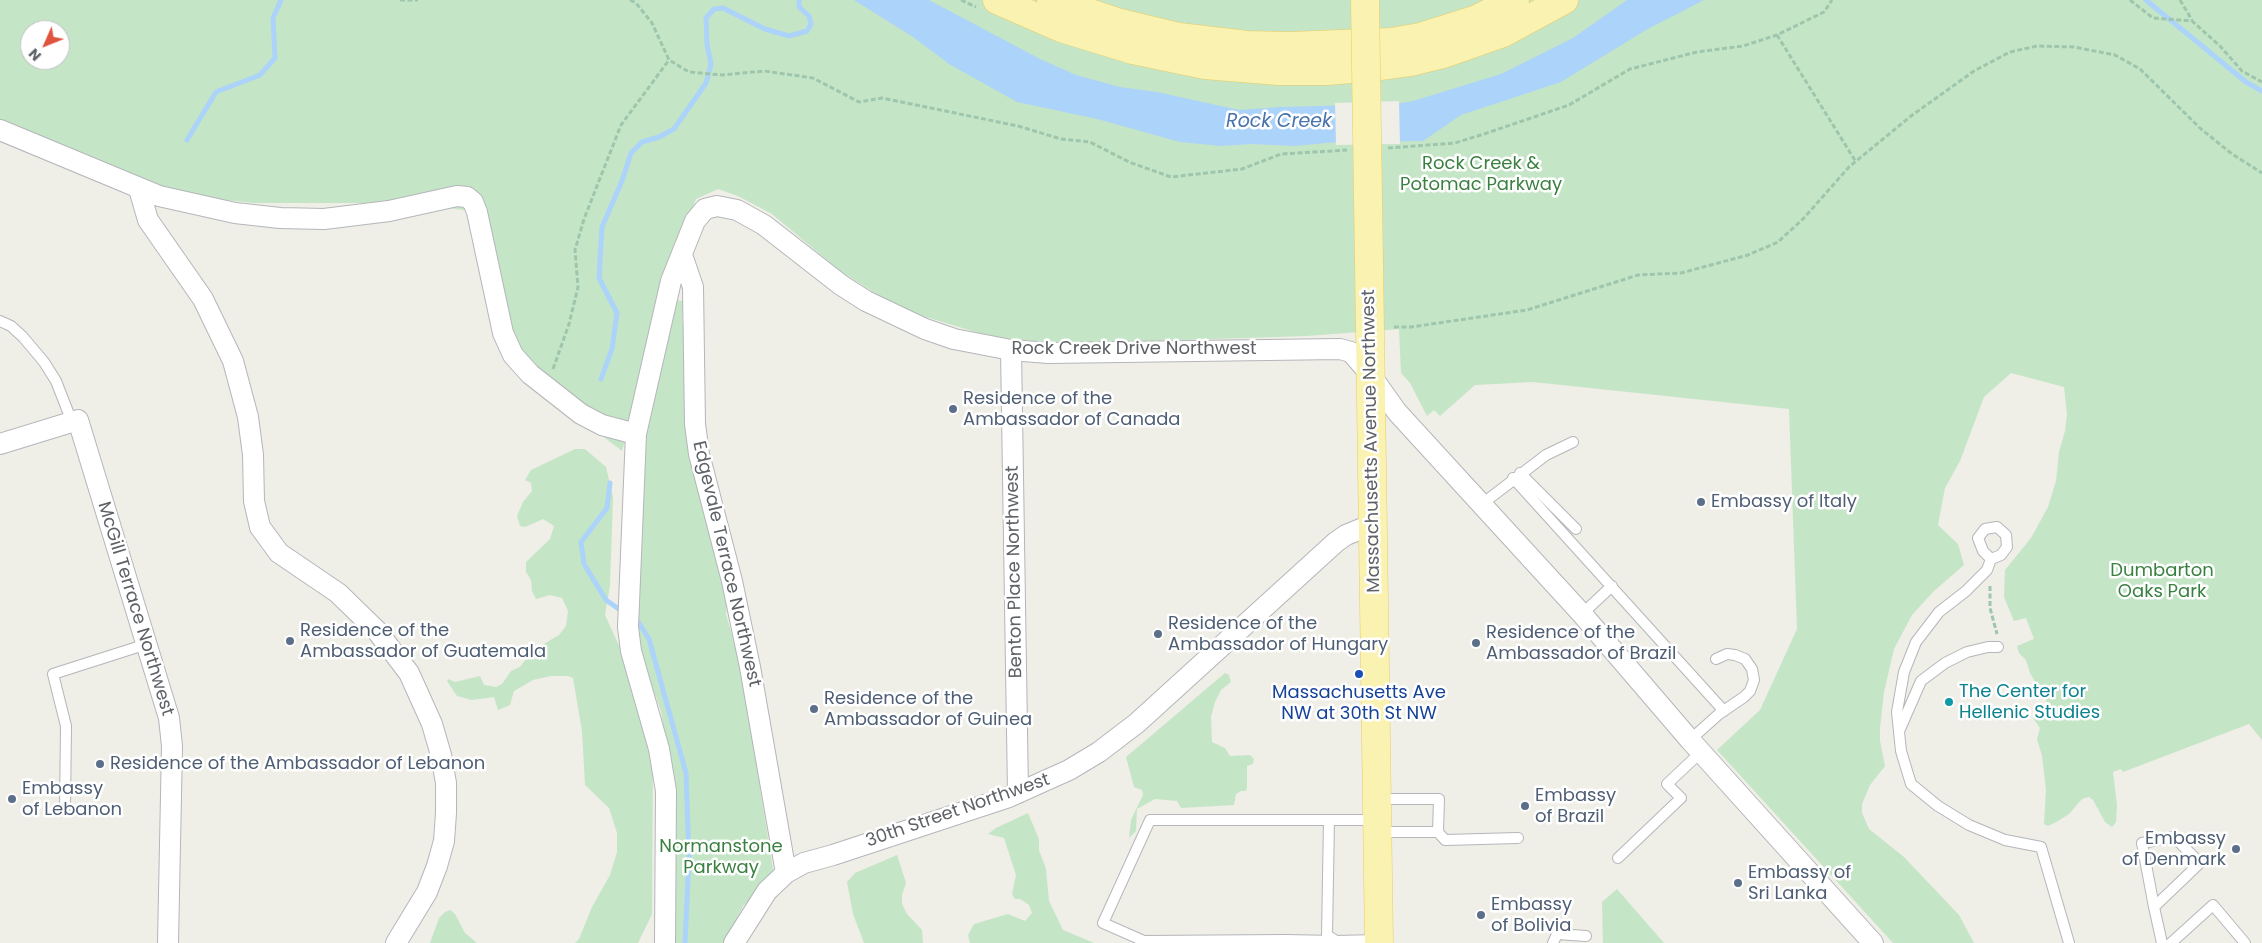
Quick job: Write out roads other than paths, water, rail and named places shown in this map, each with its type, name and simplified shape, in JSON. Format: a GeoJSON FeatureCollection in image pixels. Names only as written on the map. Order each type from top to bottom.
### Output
{"type":"FeatureCollection","features":[{"type":"Feature","properties":{"kind":"main road"},"geometry":{"type":"LineString","coordinates":[[997,0],[1061,28],[1133,50],[1205,65],[1278,71],[1327,71],[1411,62],[1443,54],[1503,33],[1564,0]]}},
{"type":"Feature","properties":{"kind":"main road"},"geometry":{"type":"LineString","coordinates":[[1050,0],[1117,22],[1179,37],[1238,44],[1289,46],[1382,42],[1420,38],[1477,19],[1515,0]]}},
{"type":"Feature","properties":{"kind":"main road","name":"Massachusetts Avenue Northwest"},"geometry":{"type":"LineString","coordinates":[[1364,0],[1382,325],[1370,374],[1379,942]]}},
{"type":"Feature","properties":{"kind":"street"},"geometry":{"type":"LineString","coordinates":[[0,130],[139,188],[212,209],[257,216],[303,219],[369,214],[457,196],[467,197],[476,206],[503,333],[513,355],[530,374],[581,414],[611,428],[636,434]]}},
{"type":"Feature","properties":{"kind":"street"},"geometry":{"type":"LineString","coordinates":[[139,188],[148,220],[203,299],[233,361],[248,417],[255,511],[264,533],[284,557],[338,593],[377,631],[409,673],[432,724],[441,755],[446,783],[444,841],[427,892],[396,943]]}},
{"type":"Feature","properties":{"kind":"street","name":"Rock Creek Drive Northwest"},"geometry":{"type":"LineString","coordinates":[[664,943],[666,791],[659,749],[631,651],[628,614],[636,434],[653,364],[661,318],[671,282],[695,221],[705,209],[717,206],[737,210],[764,225],[841,285],[897,317],[925,330],[954,338],[1011,350],[1048,353],[1340,349],[1351,352],[1370,374],[1397,412],[1582,614],[1696,746],[1873,943]]}},
{"type":"Feature","properties":{"kind":"street","name":"Edgevale Terrace Northwest"},"geometry":{"type":"LineString","coordinates":[[682,255],[694,287],[695,424],[699,454],[732,581],[750,667],[786,873]]}},
{"type":"Feature","properties":{"kind":"street","name":"Benton Place Northwest"},"geometry":{"type":"LineString","coordinates":[[1011,350],[1018,793]]}},
{"type":"Feature","properties":{"kind":"street","name":"McGill Terrace Northwest"},"geometry":{"type":"LineString","coordinates":[[72,422],[78,420],[166,708],[171,738],[168,943]]}},
{"type":"Feature","properties":{"kind":"street"},"geometry":{"type":"LineString","coordinates":[[0,444],[72,422]]}},
{"type":"Feature","properties":{"kind":"street","name":"30th Street Northwest"},"geometry":{"type":"LineString","coordinates":[[734,943],[768,891],[786,873],[804,862],[833,855],[1018,793],[1069,770],[1113,742],[1137,723],[1336,542],[1346,535],[1373,524]]}},
{"type":"Feature","properties":{"kind":"lane"},"geometry":{"type":"LineString","coordinates":[[0,322],[11,326],[24,337],[44,362],[56,381],[72,422]]}},
{"type":"Feature","properties":{"kind":"lane"},"geometry":{"type":"LineString","coordinates":[[1482,504],[1517,475],[1546,455],[1573,442]]}},
{"type":"Feature","properties":{"kind":"lane"},"geometry":{"type":"LineString","coordinates":[[1517,475],[1576,529]]}},
{"type":"Feature","properties":{"kind":"lane"},"geometry":{"type":"LineString","coordinates":[[1517,475],[1612,586],[1724,711]]}},
{"type":"Feature","properties":{"kind":"lane"},"geometry":{"type":"LineString","coordinates":[[1991,558],[1987,570],[1966,591],[1938,612],[1916,642],[1904,672],[1897,712],[1901,751],[1911,784],[1938,806],[1969,825],[2005,840],[2041,847],[2069,943]]}},
{"type":"Feature","properties":{"kind":"lane"},"geometry":{"type":"LineString","coordinates":[[1582,614],[1612,586]]}},
{"type":"Feature","properties":{"kind":"lane"},"geometry":{"type":"LineString","coordinates":[[65,807],[66,726],[53,674],[147,644]]}},
{"type":"Feature","properties":{"kind":"lane"},"geometry":{"type":"LineString","coordinates":[[1899,732],[1921,681],[1944,663],[1967,652],[1988,647],[1998,647]]}},
{"type":"Feature","properties":{"kind":"lane"},"geometry":{"type":"LineString","coordinates":[[1618,858],[1680,798],[1667,784],[1724,711],[1750,691],[1754,680],[1752,669],[1745,660],[1736,655],[1727,654],[1716,659]]}},
{"type":"Feature","properties":{"kind":"lane"},"geometry":{"type":"LineString","coordinates":[[1379,942],[1285,940],[1144,941],[1103,923],[1150,820],[1329,820],[1378,817],[1438,799],[1438,832]]}},
{"type":"Feature","properties":{"kind":"lane"},"geometry":{"type":"LineString","coordinates":[[1378,817],[1438,832],[1445,840],[1518,838]]}},
{"type":"Feature","properties":{"kind":"lane"},"geometry":{"type":"LineString","coordinates":[[1329,820],[1328,936],[1336,941]]}},
{"type":"Feature","properties":{"kind":"lane"},"geometry":{"type":"LineString","coordinates":[[2154,907],[2200,863],[2174,837],[2142,843],[2154,907],[2162,943]]}},
{"type":"Feature","properties":{"kind":"lane"},"geometry":{"type":"LineString","coordinates":[[2171,943],[2213,905],[2245,943]]}},
{"type":"Feature","properties":{"kind":"lane"},"geometry":{"type":"LineString","coordinates":[[1554,943],[1557,934],[1586,936]]}},
{"type":"Feature","properties":{"kind":"water","name":"Rock Creek"},"geometry":{"type":"Polygon","coordinates":[[[854,0],[929,0],[1040,59],[1076,75],[1120,87],[1157,92],[1239,110],[1396,104],[1413,101],[1501,74],[1573,38],[1627,0],[1704,0],[1646,30],[1561,82],[1461,115],[1423,141],[1337,142],[1294,146],[1252,144],[1221,146],[1180,142],[1097,119],[1017,102],[949,64],[913,37],[854,0]]]}},
{"type":"Feature","properties":{"kind":"waterway"},"geometry":{"type":"LineString","coordinates":[[187,140],[216,92],[260,75],[275,58],[273,18],[281,0]]}},
{"type":"Feature","properties":{"kind":"waterway"},"geometry":{"type":"LineString","coordinates":[[601,379],[612,349],[617,313],[599,278],[602,227],[622,181],[631,153],[642,142],[659,137],[674,129],[706,83],[711,64],[707,44],[706,18],[714,9],[723,8],[765,29],[789,36],[807,31],[811,24],[809,16],[799,7],[799,0]]}},
{"type":"Feature","properties":{"kind":"waterway"},"geometry":{"type":"LineString","coordinates":[[2146,0],[2246,82],[2262,91]]}},
{"type":"Feature","properties":{"kind":"waterway"},"geometry":{"type":"LineString","coordinates":[[610,483],[607,508],[581,542],[584,564],[606,600],[623,612]]}},
{"type":"Feature","properties":{"kind":"waterway"},"geometry":{"type":"LineString","coordinates":[[634,619],[639,623],[649,639],[686,773],[689,859],[685,943]]}},
{"type":"Feature","properties":{"kind":"place","name":"Residence of the Ambassador of Canada"},"geometry":{"type":"Point","coordinates":[953,409]}},
{"type":"Feature","properties":{"kind":"place","name":"Embassy of Italy"},"geometry":{"type":"Point","coordinates":[1701,502]}},
{"type":"Feature","properties":{"kind":"place","name":"Residence of the Ambassador of Hungary"},"geometry":{"type":"Point","coordinates":[1158,634]}},
{"type":"Feature","properties":{"kind":"place","name":"Residence of the Ambassador of Guatemala"},"geometry":{"type":"Point","coordinates":[290,641]}},
{"type":"Feature","properties":{"kind":"place","name":"Residence of the Ambassador of Brazil"},"geometry":{"type":"Point","coordinates":[1476,643]}},
{"type":"Feature","properties":{"kind":"place","name":"Massachusetts Ave NW at 30th St NW"},"geometry":{"type":"Point","coordinates":[1359,674]}},
{"type":"Feature","properties":{"kind":"place","name":"The Center for Hellenic Studies"},"geometry":{"type":"Point","coordinates":[1949,702]}},
{"type":"Feature","properties":{"kind":"place","name":"Residence of the Ambassador of Guinea"},"geometry":{"type":"Point","coordinates":[814,709]}},
{"type":"Feature","properties":{"kind":"place","name":"Residence of the Ambassador of Lebanon"},"geometry":{"type":"Point","coordinates":[100,764]}},
{"type":"Feature","properties":{"kind":"place","name":"Embassy of Lebanon"},"geometry":{"type":"Point","coordinates":[12,799]}},
{"type":"Feature","properties":{"kind":"place","name":"Embassy of Brazil"},"geometry":{"type":"Point","coordinates":[1525,806]}},
{"type":"Feature","properties":{"kind":"place","name":"Embassy of Denmark"},"geometry":{"type":"Point","coordinates":[2236,849]}},
{"type":"Feature","properties":{"kind":"place","name":"Embassy of Sri Lanka"},"geometry":{"type":"Point","coordinates":[1738,883]}},
{"type":"Feature","properties":{"kind":"place","name":"Embassy of Bolivia"},"geometry":{"type":"Point","coordinates":[1481,915]}},
{"type":"Feature","properties":{"kind":"park label","name":"Rock Creek & Potomac Parkway"},"geometry":{"type":"Point","coordinates":[1481,174]}},
{"type":"Feature","properties":{"kind":"park label","name":"Dumbarton Oaks Park"},"geometry":{"type":"Point","coordinates":[2162,581]}},
{"type":"Feature","properties":{"kind":"park label","name":"Normanstone Parkway"},"geometry":{"type":"Point","coordinates":[721,858]}}]}
